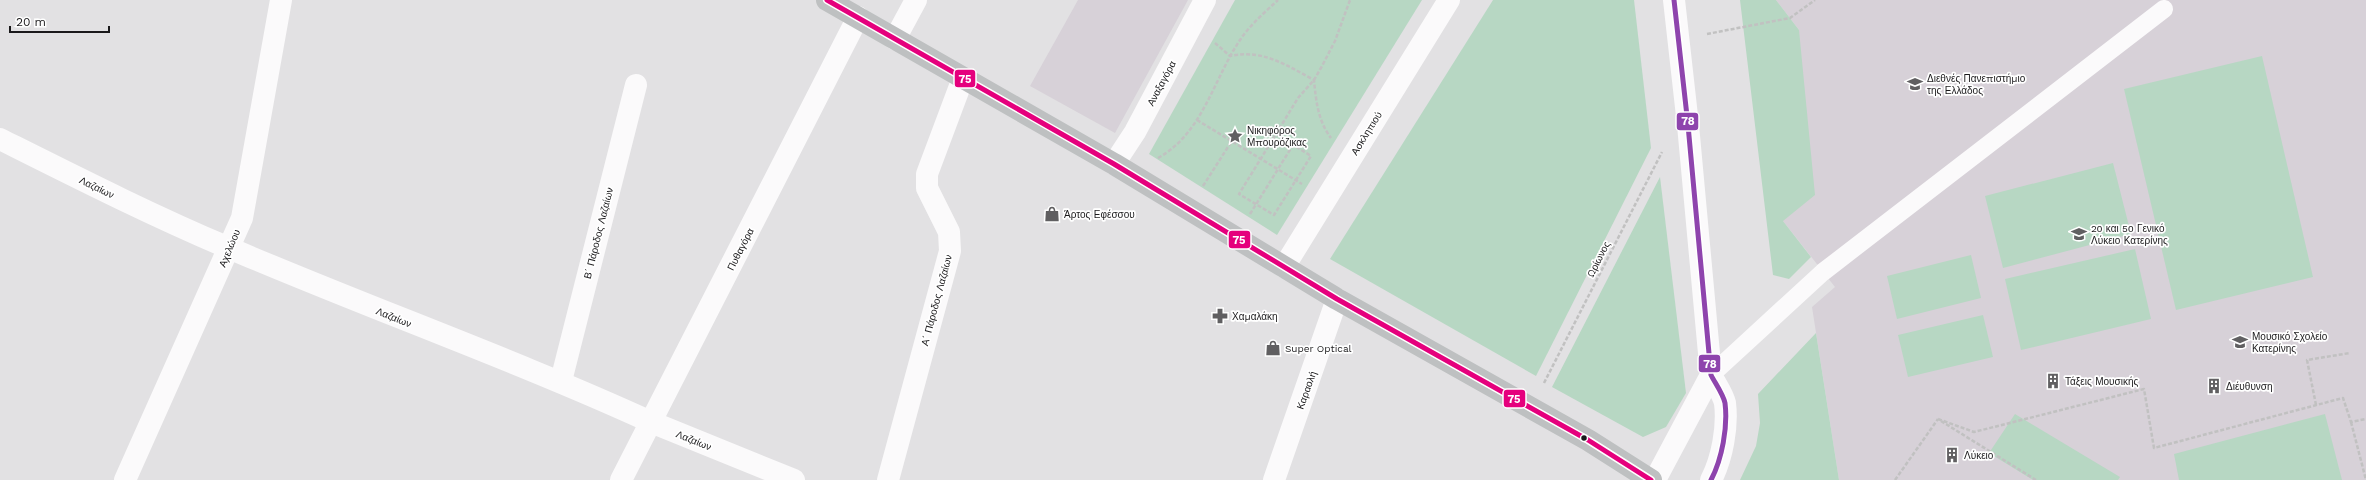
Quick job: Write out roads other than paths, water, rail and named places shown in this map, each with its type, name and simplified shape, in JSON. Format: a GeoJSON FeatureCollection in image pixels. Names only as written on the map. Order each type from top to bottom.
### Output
{"type":"FeatureCollection","features":[{"type":"Feature","properties":{"kind":"main road"},"geometry":{"type":"LineString","coordinates":[[827,0],[1114,164],[1236,236],[1337,300],[1588,440],[1652,480]]}},
{"type":"Feature","properties":{"kind":"street","name":"Αχελώου"},"geometry":{"type":"LineString","coordinates":[[125,480],[230,249],[242,218],[281,0]]}},
{"type":"Feature","properties":{"kind":"street"},"geometry":{"type":"LineString","coordinates":[[896,39],[916,0]]}},
{"type":"Feature","properties":{"kind":"street","name":"Αναξαγόρα"},"geometry":{"type":"LineString","coordinates":[[1114,164],[1135,132],[1205,0]]}},
{"type":"Feature","properties":{"kind":"street","name":"Ασκληπιού"},"geometry":{"type":"LineString","coordinates":[[1284,267],[1449,0]]}},
{"type":"Feature","properties":{"kind":"street"},"geometry":{"type":"LineString","coordinates":[[1674,0],[1688,125],[1711,375],[1725,402],[1725,426],[1716,470],[1711,480]]}},
{"type":"Feature","properties":{"kind":"street","name":"Πυθαγόρα"},"geometry":{"type":"LineString","coordinates":[[621,480],[858,17]]}},
{"type":"Feature","properties":{"kind":"street","name":"Α΄ Πάροδος Λαζαίων"},"geometry":{"type":"LineString","coordinates":[[888,480],[950,251],[949,232],[927,188],[927,174],[963,78]]}},
{"type":"Feature","properties":{"kind":"street","name":"Β΄ Πάροδος Λαζαίων"},"geometry":{"type":"LineString","coordinates":[[561,381],[636,85]]}},
{"type":"Feature","properties":{"kind":"street","name":"Λαζαίων"},"geometry":{"type":"LineString","coordinates":[[0,140],[173,224],[230,249],[407,322],[561,381],[651,422],[794,480]]}},
{"type":"Feature","properties":{"kind":"street","name":"Καραολή"},"geometry":{"type":"LineString","coordinates":[[1274,480],[1337,300]]}},
{"type":"Feature","properties":{"kind":"street"},"geometry":{"type":"LineString","coordinates":[[1655,480],[1711,375]]}},
{"type":"Feature","properties":{"kind":"lane"},"geometry":{"type":"LineString","coordinates":[[1711,375],[1823,272],[2164,9]]}},
{"type":"Feature","properties":{"kind":"place","name":"Διεθνές Πανεπιστήμιο της Ελλάδος"},"geometry":{"type":"Point","coordinates":[1915,84]}},
{"type":"Feature","properties":{"kind":"place","name":"Νικηφόρος Μπουρόζικας"},"geometry":{"type":"Point","coordinates":[1235,136]}},
{"type":"Feature","properties":{"kind":"place","name":"Άρτος Εφέσσου"},"geometry":{"type":"Point","coordinates":[1052,214]}},
{"type":"Feature","properties":{"kind":"place","name":"2ο και 5ο Γενικό Λύκειο Κατερίνης"},"geometry":{"type":"Point","coordinates":[2079,234]}},
{"type":"Feature","properties":{"kind":"place","name":"Χαμαλάκη"},"geometry":{"type":"Point","coordinates":[1220,316]}},
{"type":"Feature","properties":{"kind":"place","name":"Μουσικό Σχολείο Κατερίνης"},"geometry":{"type":"Point","coordinates":[2240,342]}},
{"type":"Feature","properties":{"kind":"place","name":"Super Optical"},"geometry":{"type":"Point","coordinates":[1273,348]}},
{"type":"Feature","properties":{"kind":"place","name":"Τάξεις Μουσικής"},"geometry":{"type":"Point","coordinates":[2053,381]}},
{"type":"Feature","properties":{"kind":"place","name":"Διέυθυνση"},"geometry":{"type":"Point","coordinates":[2214,386]}},
{"type":"Feature","properties":{"kind":"place","name":"Λύκειο"},"geometry":{"type":"Point","coordinates":[1952,455]}}]}
